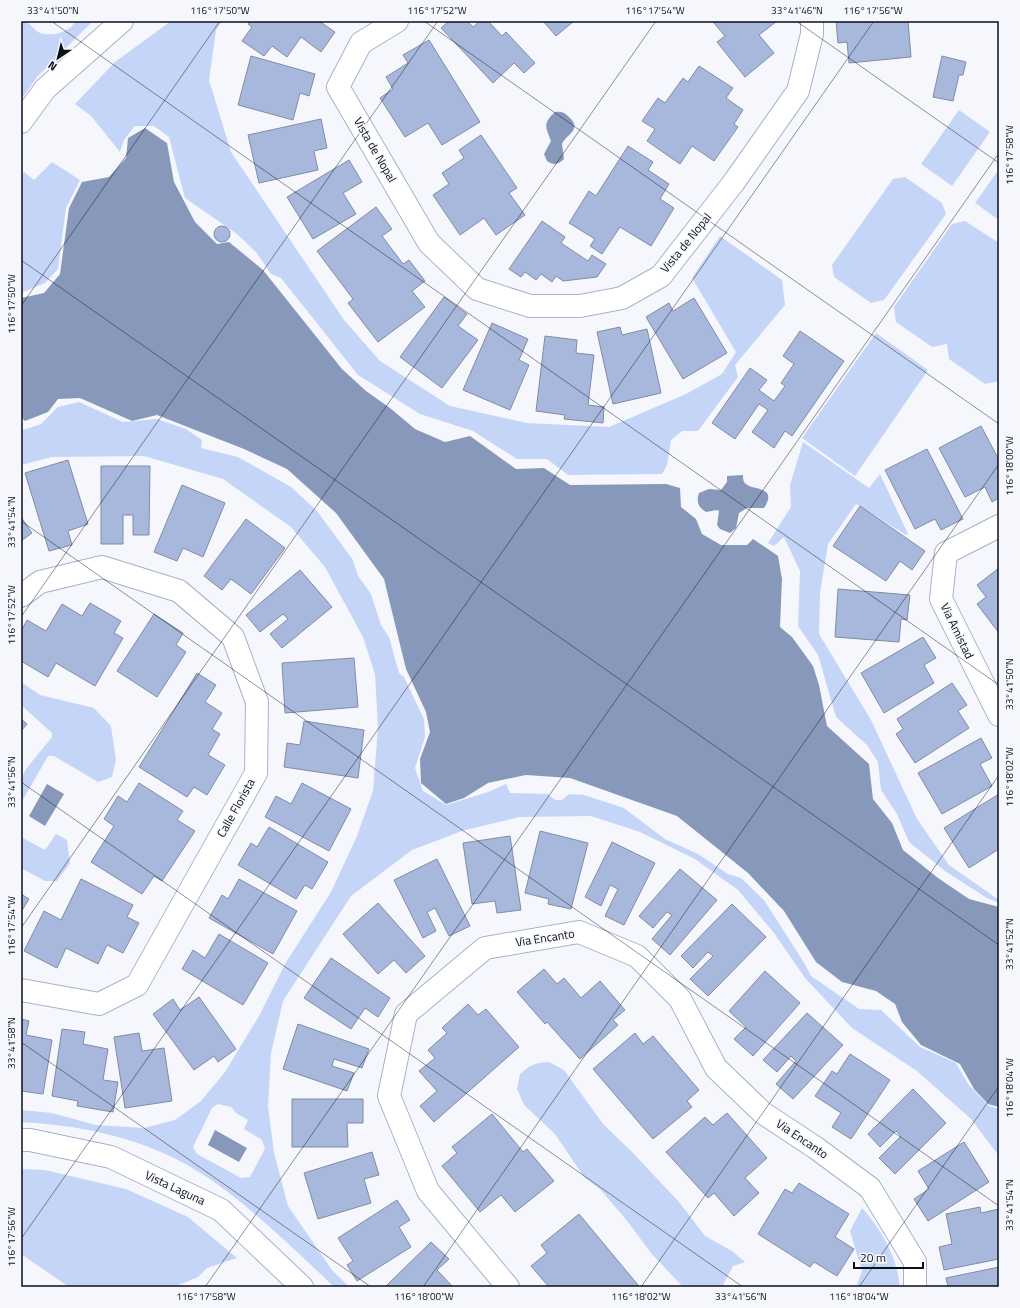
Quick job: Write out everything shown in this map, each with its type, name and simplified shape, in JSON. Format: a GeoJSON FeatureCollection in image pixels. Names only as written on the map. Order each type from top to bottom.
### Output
{"type":"FeatureCollection","features":[{"type":"Feature","properties":{"kind":"street"},"geometry":{"type":"LineString","coordinates":[[21,122],[45,89],[122,21]]}},
{"type":"Feature","properties":{"kind":"street","name":"Vista de Nopal"},"geometry":{"type":"LineString","coordinates":[[397,21],[361,43],[338,87],[429,243],[477,289],[530,306],[580,306],[622,298],[661,276],[734,182],[798,91],[812,34],[812,21]]}},
{"type":"Feature","properties":{"kind":"street","name":"Via Amistad"},"geometry":{"type":"LineString","coordinates":[[999,526],[946,553],[941,599],[999,715]]}},
{"type":"Feature","properties":{"kind":"street","name":"Calle Florista"},"geometry":{"type":"LineString","coordinates":[[21,596],[40,582],[102,566],[179,591],[233,638],[257,702],[256,773],[137,985],[98,1004],[21,990]]}},
{"type":"Feature","properties":{"kind":"street","name":"Via Encanto"},"geometry":{"type":"LineString","coordinates":[[505,1286],[428,1191],[389,1096],[406,1014],[485,948],[579,932],[637,956],[680,999],[716,1068],[762,1113],[816,1148],[870,1188],[915,1262],[915,1287]]}},
{"type":"Feature","properties":{"kind":"street","name":"Vista Laguna"},"geometry":{"type":"LineString","coordinates":[[21,1140],[30,1140],[111,1157],[222,1210],[302,1287]]}},
{"type":"Feature","properties":{"kind":"shaded area"},"geometry":{"type":"Polygon","coordinates":[[[21,21],[26,21],[38,32],[43,34],[54,34],[65,31],[76,21],[93,21],[37,77],[21,100],[21,21]]]}},
{"type":"Feature","properties":{"kind":"shaded area"},"geometry":{"type":"Polygon","coordinates":[[[171,21],[222,21],[216,30],[209,80],[231,152],[344,320],[380,361],[450,406],[527,423],[609,427],[686,394],[722,374],[736,352],[692,278],[720,236],[782,280],[785,305],[735,365],[738,377],[698,431],[682,431],[671,440],[667,465],[662,474],[568,475],[547,459],[517,459],[473,431],[420,414],[358,375],[281,278],[271,274],[256,252],[237,234],[185,198],[169,137],[154,126],[135,126],[124,140],[120,152],[91,116],[75,104],[115,62],[171,21]]]}},
{"type":"Feature","properties":{"kind":"shaded area"},"geometry":{"type":"Polygon","coordinates":[[[959,110],[990,132],[952,186],[921,164],[959,110]]]}},
{"type":"Feature","properties":{"kind":"shaded area"},"geometry":{"type":"Polygon","coordinates":[[[555,112],[566,114],[573,121],[574,129],[562,144],[564,159],[554,164],[547,161],[544,154],[551,141],[546,126],[548,120],[555,112]]]}},
{"type":"Feature","properties":{"kind":"shaded area"},"geometry":{"type":"Polygon","coordinates":[[[145,128],[167,143],[174,182],[195,222],[217,244],[229,242],[263,270],[342,369],[366,391],[390,408],[415,429],[445,442],[470,436],[516,469],[544,468],[570,485],[666,484],[680,488],[681,507],[696,519],[702,534],[721,545],[747,545],[753,539],[778,556],[782,579],[780,627],[792,637],[813,666],[819,685],[827,726],[869,764],[873,799],[892,823],[903,850],[938,878],[969,899],[999,907],[999,1107],[988,1104],[974,1089],[960,1064],[921,1045],[902,1022],[895,1004],[876,991],[842,982],[816,962],[784,911],[748,873],[677,816],[570,778],[526,775],[488,783],[464,798],[446,804],[421,783],[420,759],[430,732],[426,712],[406,669],[384,579],[336,513],[287,469],[244,449],[157,415],[132,421],[80,398],[58,399],[48,412],[25,421],[21,417],[21,298],[44,293],[60,274],[69,208],[82,182],[109,177],[126,158],[128,138],[145,128]]]}},
{"type":"Feature","properties":{"kind":"shaded area"},"geometry":{"type":"Polygon","coordinates":[[[52,162],[80,180],[66,208],[58,269],[45,283],[21,293],[21,177],[24,172],[34,180],[52,162]]]}},
{"type":"Feature","properties":{"kind":"shaded area"},"geometry":{"type":"Polygon","coordinates":[[[999,169],[999,220],[975,203],[999,169]]]}},
{"type":"Feature","properties":{"kind":"shaded area"},"geometry":{"type":"Polygon","coordinates":[[[905,177],[942,203],[946,214],[884,300],[871,303],[834,277],[832,265],[893,179],[905,177]]]}},
{"type":"Feature","properties":{"kind":"shaded area"},"geometry":{"type":"Polygon","coordinates":[[[965,221],[999,243],[999,381],[985,384],[949,359],[947,344],[932,347],[896,322],[894,307],[952,224],[965,221]]]}},
{"type":"Feature","properties":{"kind":"shaded area"},"geometry":{"type":"Polygon","coordinates":[[[876,333],[928,370],[855,476],[802,438],[876,333]]]}},
{"type":"Feature","properties":{"kind":"shaded area"},"geometry":{"type":"Polygon","coordinates":[[[79,402],[123,422],[157,419],[186,429],[202,440],[201,448],[238,457],[291,487],[317,511],[353,560],[358,576],[371,594],[381,625],[389,637],[399,673],[404,677],[424,719],[425,737],[415,768],[423,791],[446,805],[488,792],[506,784],[510,793],[548,794],[555,800],[562,800],[569,794],[584,795],[624,808],[665,839],[698,854],[728,874],[741,878],[764,900],[811,976],[859,1009],[881,1010],[920,1047],[956,1063],[968,1084],[989,1106],[999,1109],[999,1156],[971,1119],[917,1071],[852,1028],[805,978],[774,933],[738,890],[695,859],[640,832],[591,816],[519,817],[462,831],[412,850],[351,896],[283,1001],[271,1053],[268,1106],[274,1153],[288,1206],[332,1270],[349,1287],[334,1287],[245,1206],[205,1176],[176,1159],[139,1144],[101,1133],[41,1123],[21,1122],[21,1110],[52,1113],[96,1125],[144,1128],[175,1120],[201,1101],[225,1072],[259,1016],[285,964],[331,892],[357,836],[373,791],[378,727],[375,674],[363,637],[325,567],[291,527],[223,479],[144,456],[52,457],[21,465],[21,428],[23,430],[41,424],[58,407],[79,402]],[[218,1104],[212,1108],[193,1147],[197,1154],[241,1178],[250,1177],[265,1149],[262,1140],[244,1129],[248,1120],[236,1113],[231,1107],[218,1104]]]}},
{"type":"Feature","properties":{"kind":"shaded area"},"geometry":{"type":"Polygon","coordinates":[[[803,442],[869,488],[880,474],[908,534],[906,535],[856,504],[828,544],[820,593],[819,634],[871,720],[917,819],[949,865],[999,900],[999,903],[987,898],[945,871],[909,842],[897,814],[881,790],[878,762],[867,745],[836,717],[818,655],[798,626],[800,571],[784,537],[774,546],[768,543],[791,507],[790,485],[803,442]]]}},
{"type":"Feature","properties":{"kind":"shaded area"},"geometry":{"type":"Polygon","coordinates":[[[743,475],[743,479],[746,484],[766,492],[768,501],[764,508],[747,508],[739,513],[736,528],[730,533],[720,529],[717,525],[719,511],[706,512],[703,510],[698,504],[698,496],[699,493],[709,489],[721,490],[727,482],[727,476],[743,475]]]}},
{"type":"Feature","properties":{"kind":"shaded area"},"geometry":{"type":"Polygon","coordinates":[[[21,682],[40,695],[94,708],[111,726],[116,760],[112,777],[98,782],[54,756],[48,756],[21,803],[21,780],[26,769],[52,737],[52,733],[21,705],[21,682]]]}},
{"type":"Feature","properties":{"kind":"shaded area"},"geometry":{"type":"Polygon","coordinates":[[[47,784],[64,794],[45,826],[29,816],[47,784]]]}},
{"type":"Feature","properties":{"kind":"shaded area"},"geometry":{"type":"Polygon","coordinates":[[[56,834],[67,840],[70,863],[57,881],[45,881],[21,868],[21,837],[45,850],[56,834]]]}},
{"type":"Feature","properties":{"kind":"shaded area"},"geometry":{"type":"Polygon","coordinates":[[[549,1062],[564,1070],[603,1124],[632,1152],[679,1202],[705,1236],[732,1251],[745,1262],[733,1266],[722,1287],[683,1287],[651,1253],[628,1222],[601,1190],[584,1177],[555,1134],[524,1105],[517,1089],[520,1074],[530,1066],[549,1062]]]}},
{"type":"Feature","properties":{"kind":"shaded area"},"geometry":{"type":"Polygon","coordinates":[[[215,1130],[247,1148],[239,1162],[208,1145],[215,1130]]]}},
{"type":"Feature","properties":{"kind":"shaded area"},"geometry":{"type":"Polygon","coordinates":[[[21,1169],[45,1170],[126,1189],[188,1217],[237,1258],[207,1268],[198,1277],[174,1287],[69,1287],[21,1254],[21,1169]]]}},
{"type":"Feature","properties":{"kind":"shaded area"},"geometry":{"type":"Polygon","coordinates":[[[862,1208],[876,1225],[887,1244],[896,1265],[900,1287],[856,1287],[862,1271],[850,1231],[862,1208]]]}},
{"type":"Feature","properties":{"kind":"building"},"geometry":{"type":"Polygon","coordinates":[[[250,21],[319,21],[335,32],[321,52],[301,37],[287,57],[272,46],[264,56],[242,41],[252,27],[248,24],[250,21]]]}},
{"type":"Feature","properties":{"kind":"building"},"geometry":{"type":"Polygon","coordinates":[[[449,21],[467,21],[473,27],[480,21],[488,21],[502,36],[506,32],[535,63],[524,73],[514,63],[493,83],[441,28],[449,21]]]}},
{"type":"Feature","properties":{"kind":"building"},"geometry":{"type":"Polygon","coordinates":[[[543,21],[574,21],[556,36],[543,21]]]}},
{"type":"Feature","properties":{"kind":"building"},"geometry":{"type":"Polygon","coordinates":[[[777,21],[759,35],[774,53],[745,77],[717,42],[725,36],[713,22],[777,21]]]}},
{"type":"Feature","properties":{"kind":"building"},"geometry":{"type":"Polygon","coordinates":[[[836,21],[908,21],[911,57],[849,63],[847,42],[838,43],[836,21]]]}},
{"type":"Feature","properties":{"kind":"building"},"geometry":{"type":"Polygon","coordinates":[[[429,40],[480,122],[442,145],[428,123],[405,137],[380,98],[393,89],[386,77],[408,63],[403,55],[429,40]]]}},
{"type":"Feature","properties":{"kind":"building"},"geometry":{"type":"Polygon","coordinates":[[[251,56],[315,74],[309,96],[300,93],[293,120],[238,105],[251,56]]]}},
{"type":"Feature","properties":{"kind":"building"},"geometry":{"type":"Polygon","coordinates":[[[942,56],[966,62],[963,75],[959,75],[953,101],[933,97],[942,56]]]}},
{"type":"Feature","properties":{"kind":"building"},"geometry":{"type":"Polygon","coordinates":[[[699,66],[733,88],[726,98],[743,110],[734,124],[738,127],[714,161],[692,146],[680,164],[647,141],[655,129],[642,121],[658,98],[665,103],[683,78],[688,82],[699,66]]]}},
{"type":"Feature","properties":{"kind":"building"},"geometry":{"type":"Polygon","coordinates":[[[321,119],[327,148],[314,151],[318,170],[259,183],[248,135],[321,119]]]}},
{"type":"Feature","properties":{"kind":"building"},"geometry":{"type":"Polygon","coordinates":[[[481,135],[517,188],[509,193],[525,215],[496,235],[484,218],[460,235],[433,195],[449,184],[442,173],[464,158],[459,150],[481,135]]]}},
{"type":"Feature","properties":{"kind":"building"},"geometry":{"type":"Polygon","coordinates":[[[628,146],[653,162],[648,170],[669,184],[660,199],[674,208],[651,246],[620,227],[602,254],[590,246],[595,239],[569,223],[589,191],[596,196],[628,146]]]}},
{"type":"Feature","properties":{"kind":"building"},"geometry":{"type":"Polygon","coordinates":[[[349,160],[362,182],[343,193],[356,214],[313,239],[287,197],[349,160]]]}},
{"type":"Feature","properties":{"kind":"building"},"geometry":{"type":"Polygon","coordinates":[[[376,207],[392,229],[382,236],[403,264],[409,260],[425,281],[412,291],[425,307],[378,342],[348,303],[353,299],[317,251],[376,207]]]}},
{"type":"Feature","properties":{"kind":"building"},"geometry":{"type":"Polygon","coordinates":[[[542,221],[565,237],[561,243],[588,261],[592,255],[606,264],[597,277],[563,281],[556,276],[552,282],[541,274],[536,280],[525,272],[521,277],[509,269],[542,221]]]}},
{"type":"Feature","properties":{"kind":"building"},"geometry":{"type":"Polygon","coordinates":[[[219,226],[225,226],[230,231],[228,240],[225,242],[219,242],[214,237],[214,231],[219,226]]]}},
{"type":"Feature","properties":{"kind":"building"},"geometry":{"type":"Polygon","coordinates":[[[444,297],[467,314],[458,326],[478,340],[442,388],[400,357],[444,297]]]}},
{"type":"Feature","properties":{"kind":"building"},"geometry":{"type":"Polygon","coordinates":[[[694,298],[727,353],[683,379],[646,317],[669,303],[673,311],[694,298]]]}},
{"type":"Feature","properties":{"kind":"building"},"geometry":{"type":"Polygon","coordinates":[[[492,323],[528,339],[519,360],[529,365],[510,410],[463,390],[492,323]]]}},
{"type":"Feature","properties":{"kind":"building"},"geometry":{"type":"Polygon","coordinates":[[[620,327],[622,335],[647,329],[661,393],[613,404],[597,332],[620,327]]]}},
{"type":"Feature","properties":{"kind":"building"},"geometry":{"type":"Polygon","coordinates":[[[800,331],[844,361],[792,436],[785,431],[774,448],[752,432],[768,410],[759,404],[735,439],[712,423],[750,368],[767,380],[759,390],[774,401],[785,386],[781,383],[794,364],[783,356],[800,331]]]}},
{"type":"Feature","properties":{"kind":"building"},"geometry":{"type":"Polygon","coordinates":[[[545,336],[577,340],[576,353],[594,355],[588,405],[604,407],[603,423],[564,419],[565,415],[536,411],[545,336]]]}},
{"type":"Feature","properties":{"kind":"building"},"geometry":{"type":"Polygon","coordinates":[[[981,426],[999,460],[999,498],[992,502],[985,487],[965,497],[939,448],[981,426]]]}},
{"type":"Feature","properties":{"kind":"building"},"geometry":{"type":"Polygon","coordinates":[[[927,449],[963,519],[941,530],[935,519],[915,529],[885,470],[927,449]]]}},
{"type":"Feature","properties":{"kind":"building"},"geometry":{"type":"Polygon","coordinates":[[[68,460],[88,524],[68,531],[72,545],[49,551],[25,473],[68,460]]]}},
{"type":"Feature","properties":{"kind":"building"},"geometry":{"type":"Polygon","coordinates":[[[101,466],[150,466],[149,535],[133,535],[133,515],[123,515],[123,544],[101,544],[101,466]]]}},
{"type":"Feature","properties":{"kind":"building"},"geometry":{"type":"Polygon","coordinates":[[[182,485],[225,503],[203,557],[183,548],[177,561],[154,552],[182,485]]]}},
{"type":"Feature","properties":{"kind":"building"},"geometry":{"type":"Polygon","coordinates":[[[860,506],[925,551],[912,570],[900,561],[886,581],[833,546],[860,506]]]}},
{"type":"Feature","properties":{"kind":"building"},"geometry":{"type":"Polygon","coordinates":[[[21,517],[32,533],[21,541],[21,517]]]}},
{"type":"Feature","properties":{"kind":"building"},"geometry":{"type":"Polygon","coordinates":[[[246,519],[285,548],[251,594],[231,579],[222,590],[204,576],[246,519]]]}},
{"type":"Feature","properties":{"kind":"building"},"geometry":{"type":"Polygon","coordinates":[[[999,568],[999,633],[977,604],[986,597],[977,585],[999,568]]]}},
{"type":"Feature","properties":{"kind":"building"},"geometry":{"type":"Polygon","coordinates":[[[300,570],[332,607],[282,648],[270,634],[288,619],[283,614],[260,632],[246,615],[300,570]]]}},
{"type":"Feature","properties":{"kind":"building"},"geometry":{"type":"Polygon","coordinates":[[[838,589],[910,595],[907,620],[901,619],[899,642],[835,637],[838,589]]]}},
{"type":"Feature","properties":{"kind":"building"},"geometry":{"type":"Polygon","coordinates":[[[90,603],[121,621],[114,633],[123,638],[95,686],[56,663],[48,677],[21,661],[21,631],[27,620],[46,631],[62,604],[82,616],[90,603]]]}},
{"type":"Feature","properties":{"kind":"building"},"geometry":{"type":"Polygon","coordinates":[[[154,614],[183,633],[176,645],[186,652],[157,697],[117,671],[154,614]]]}},
{"type":"Feature","properties":{"kind":"building"},"geometry":{"type":"Polygon","coordinates":[[[923,637],[936,658],[924,665],[934,683],[884,713],[861,673],[923,637]]]}},
{"type":"Feature","properties":{"kind":"building"},"geometry":{"type":"Polygon","coordinates":[[[354,658],[358,707],[285,713],[282,663],[354,658]]]}},
{"type":"Feature","properties":{"kind":"building"},"geometry":{"type":"Polygon","coordinates":[[[197,673],[216,685],[205,702],[222,713],[212,729],[220,734],[208,755],[225,765],[207,795],[194,787],[187,797],[139,767],[197,673]]]}},
{"type":"Feature","properties":{"kind":"building"},"geometry":{"type":"Polygon","coordinates":[[[952,683],[967,705],[958,711],[969,728],[915,763],[896,734],[903,729],[897,719],[952,683]]]}},
{"type":"Feature","properties":{"kind":"building"},"geometry":{"type":"Polygon","coordinates":[[[21,719],[27,724],[21,731],[21,719]]]}},
{"type":"Feature","properties":{"kind":"building"},"geometry":{"type":"Polygon","coordinates":[[[304,721],[364,730],[358,778],[284,767],[287,743],[300,745],[304,721]]]}},
{"type":"Feature","properties":{"kind":"building"},"geometry":{"type":"Polygon","coordinates":[[[981,738],[992,758],[980,764],[992,786],[942,814],[918,773],[981,738]]]}},
{"type":"Feature","properties":{"kind":"building"},"geometry":{"type":"Polygon","coordinates":[[[139,783],[183,811],[177,820],[195,831],[162,881],[154,876],[142,894],[91,862],[114,826],[104,819],[118,796],[127,802],[139,783]]]}},
{"type":"Feature","properties":{"kind":"building"},"geometry":{"type":"Polygon","coordinates":[[[302,783],[351,809],[329,851],[265,817],[276,796],[291,804],[302,783]]]}},
{"type":"Feature","properties":{"kind":"building"},"geometry":{"type":"Polygon","coordinates":[[[999,794],[999,849],[969,868],[944,828],[999,794]]]}},
{"type":"Feature","properties":{"kind":"building"},"geometry":{"type":"Polygon","coordinates":[[[269,827],[328,862],[312,889],[305,885],[296,899],[238,865],[251,843],[257,847],[269,827]]]}},
{"type":"Feature","properties":{"kind":"building"},"geometry":{"type":"Polygon","coordinates":[[[540,831],[588,843],[571,909],[548,904],[549,899],[525,893],[540,831]]]}},
{"type":"Feature","properties":{"kind":"building"},"geometry":{"type":"Polygon","coordinates":[[[510,836],[521,910],[497,913],[495,901],[472,904],[463,843],[510,836]]]}},
{"type":"Feature","properties":{"kind":"building"},"geometry":{"type":"Polygon","coordinates":[[[612,842],[655,863],[624,925],[605,916],[618,889],[610,885],[601,906],[585,897],[612,842]]]}},
{"type":"Feature","properties":{"kind":"building"},"geometry":{"type":"Polygon","coordinates":[[[437,859],[470,926],[449,936],[435,908],[427,912],[436,931],[423,938],[394,880],[437,859]]]}},
{"type":"Feature","properties":{"kind":"building"},"geometry":{"type":"Polygon","coordinates":[[[680,869],[717,900],[670,955],[652,939],[672,915],[667,912],[653,928],[639,916],[680,869]]]}},
{"type":"Feature","properties":{"kind":"building"},"geometry":{"type":"Polygon","coordinates":[[[81,879],[133,905],[127,917],[139,923],[123,953],[107,945],[98,964],[66,948],[57,968],[24,951],[44,911],[61,920],[81,879]]]}},
{"type":"Feature","properties":{"kind":"building"},"geometry":{"type":"Polygon","coordinates":[[[239,879],[297,911],[273,954],[209,918],[222,895],[228,899],[239,879]]]}},
{"type":"Feature","properties":{"kind":"building"},"geometry":{"type":"Polygon","coordinates":[[[21,894],[29,899],[21,912],[21,894]]]}},
{"type":"Feature","properties":{"kind":"building"},"geometry":{"type":"Polygon","coordinates":[[[378,903],[425,956],[406,973],[394,960],[378,974],[343,934],[378,903]]]}},
{"type":"Feature","properties":{"kind":"building"},"geometry":{"type":"Polygon","coordinates":[[[732,904],[766,937],[708,996],[690,979],[713,956],[708,952],[693,968],[681,956],[732,904]]]}},
{"type":"Feature","properties":{"kind":"building"},"geometry":{"type":"Polygon","coordinates":[[[219,934],[268,963],[243,1005],[182,969],[193,950],[205,958],[219,934]]]}},
{"type":"Feature","properties":{"kind":"building"},"geometry":{"type":"Polygon","coordinates":[[[331,958],[390,998],[378,1017],[365,1008],[351,1029],[304,998],[331,958]]]}},
{"type":"Feature","properties":{"kind":"building"},"geometry":{"type":"Polygon","coordinates":[[[544,969],[557,984],[564,978],[581,998],[600,981],[625,1010],[613,1020],[618,1025],[580,1059],[547,1022],[545,1024],[517,992],[544,969]]]}},
{"type":"Feature","properties":{"kind":"building"},"geometry":{"type":"Polygon","coordinates":[[[765,971],[800,1003],[753,1056],[734,1039],[746,1027],[729,1011],[765,971]]]}},
{"type":"Feature","properties":{"kind":"building"},"geometry":{"type":"Polygon","coordinates":[[[199,997],[236,1049],[218,1062],[214,1056],[194,1070],[153,1014],[173,999],[180,1010],[199,997]]]}},
{"type":"Feature","properties":{"kind":"building"},"geometry":{"type":"Polygon","coordinates":[[[468,1004],[478,1015],[486,1009],[519,1047],[434,1122],[420,1106],[437,1091],[419,1071],[435,1058],[428,1050],[447,1033],[442,1028],[468,1004]]]}},
{"type":"Feature","properties":{"kind":"building"},"geometry":{"type":"Polygon","coordinates":[[[807,1013],[843,1045],[793,1099],[776,1084],[796,1061],[791,1056],[777,1072],[763,1060],[807,1013]]]}},
{"type":"Feature","properties":{"kind":"building"},"geometry":{"type":"Polygon","coordinates":[[[21,1019],[29,1021],[26,1035],[52,1040],[43,1094],[21,1091],[21,1019]]]}},
{"type":"Feature","properties":{"kind":"building"},"geometry":{"type":"Polygon","coordinates":[[[298,1024],[369,1049],[362,1068],[334,1059],[332,1066],[354,1073],[347,1091],[283,1069],[298,1024]]]}},
{"type":"Feature","properties":{"kind":"building"},"geometry":{"type":"Polygon","coordinates":[[[62,1029],[85,1032],[83,1044],[108,1049],[103,1080],[118,1082],[113,1112],[77,1106],[78,1101],[52,1096],[62,1029]]]}},
{"type":"Feature","properties":{"kind":"building"},"geometry":{"type":"Polygon","coordinates":[[[139,1033],[142,1051],[164,1048],[172,1101],[125,1108],[114,1037],[139,1033]]]}},
{"type":"Feature","properties":{"kind":"building"},"geometry":{"type":"Polygon","coordinates":[[[635,1033],[643,1044],[653,1036],[699,1090],[687,1101],[692,1107],[653,1139],[593,1069],[635,1033]]]}},
{"type":"Feature","properties":{"kind":"building"},"geometry":{"type":"Polygon","coordinates":[[[850,1054],[890,1080],[851,1139],[832,1127],[841,1113],[815,1096],[832,1071],[837,1074],[850,1054]]]}},
{"type":"Feature","properties":{"kind":"building"},"geometry":{"type":"Polygon","coordinates":[[[913,1089],[946,1123],[895,1174],[879,1158],[901,1136],[896,1131],[880,1147],[868,1134],[913,1089]]]}},
{"type":"Feature","properties":{"kind":"building"},"geometry":{"type":"Polygon","coordinates":[[[292,1099],[363,1099],[363,1123],[347,1123],[348,1147],[292,1147],[292,1099]]]}},
{"type":"Feature","properties":{"kind":"building"},"geometry":{"type":"Polygon","coordinates":[[[727,1113],[767,1158],[745,1178],[759,1193],[734,1216],[714,1193],[708,1198],[666,1152],[705,1117],[713,1125],[727,1113]]]}},
{"type":"Feature","properties":{"kind":"building"},"geometry":{"type":"Polygon","coordinates":[[[492,1114],[523,1152],[527,1149],[554,1181],[515,1212],[501,1195],[480,1212],[442,1166],[457,1153],[452,1147],[492,1114]]]}},
{"type":"Feature","properties":{"kind":"building"},"geometry":{"type":"Polygon","coordinates":[[[964,1142],[989,1182],[928,1221],[914,1199],[929,1189],[918,1171],[964,1142]]]}},
{"type":"Feature","properties":{"kind":"building"},"geometry":{"type":"Polygon","coordinates":[[[372,1152],[379,1175],[364,1179],[371,1203],[318,1219],[304,1173],[372,1152]]]}},
{"type":"Feature","properties":{"kind":"building"},"geometry":{"type":"Polygon","coordinates":[[[799,1183],[849,1214],[835,1237],[854,1249],[837,1276],[814,1262],[810,1267],[758,1234],[785,1189],[792,1193],[799,1183]]]}},
{"type":"Feature","properties":{"kind":"building"},"geometry":{"type":"Polygon","coordinates":[[[397,1200],[410,1220],[399,1227],[411,1247],[357,1281],[347,1265],[353,1261],[338,1238],[397,1200]]]}},
{"type":"Feature","properties":{"kind":"building"},"geometry":{"type":"Polygon","coordinates":[[[980,1207],[981,1213],[999,1209],[999,1259],[944,1270],[939,1247],[952,1244],[946,1214],[980,1207]]]}},
{"type":"Feature","properties":{"kind":"building"},"geometry":{"type":"Polygon","coordinates":[[[579,1214],[638,1285],[636,1287],[549,1287],[531,1266],[547,1253],[541,1245],[579,1214]]]}},
{"type":"Feature","properties":{"kind":"building"},"geometry":{"type":"Polygon","coordinates":[[[431,1242],[449,1259],[437,1270],[453,1287],[385,1287],[431,1242]]]}},
{"type":"Feature","properties":{"kind":"building"},"geometry":{"type":"Polygon","coordinates":[[[999,1267],[999,1287],[948,1287],[946,1278],[999,1267]]]}}]}
